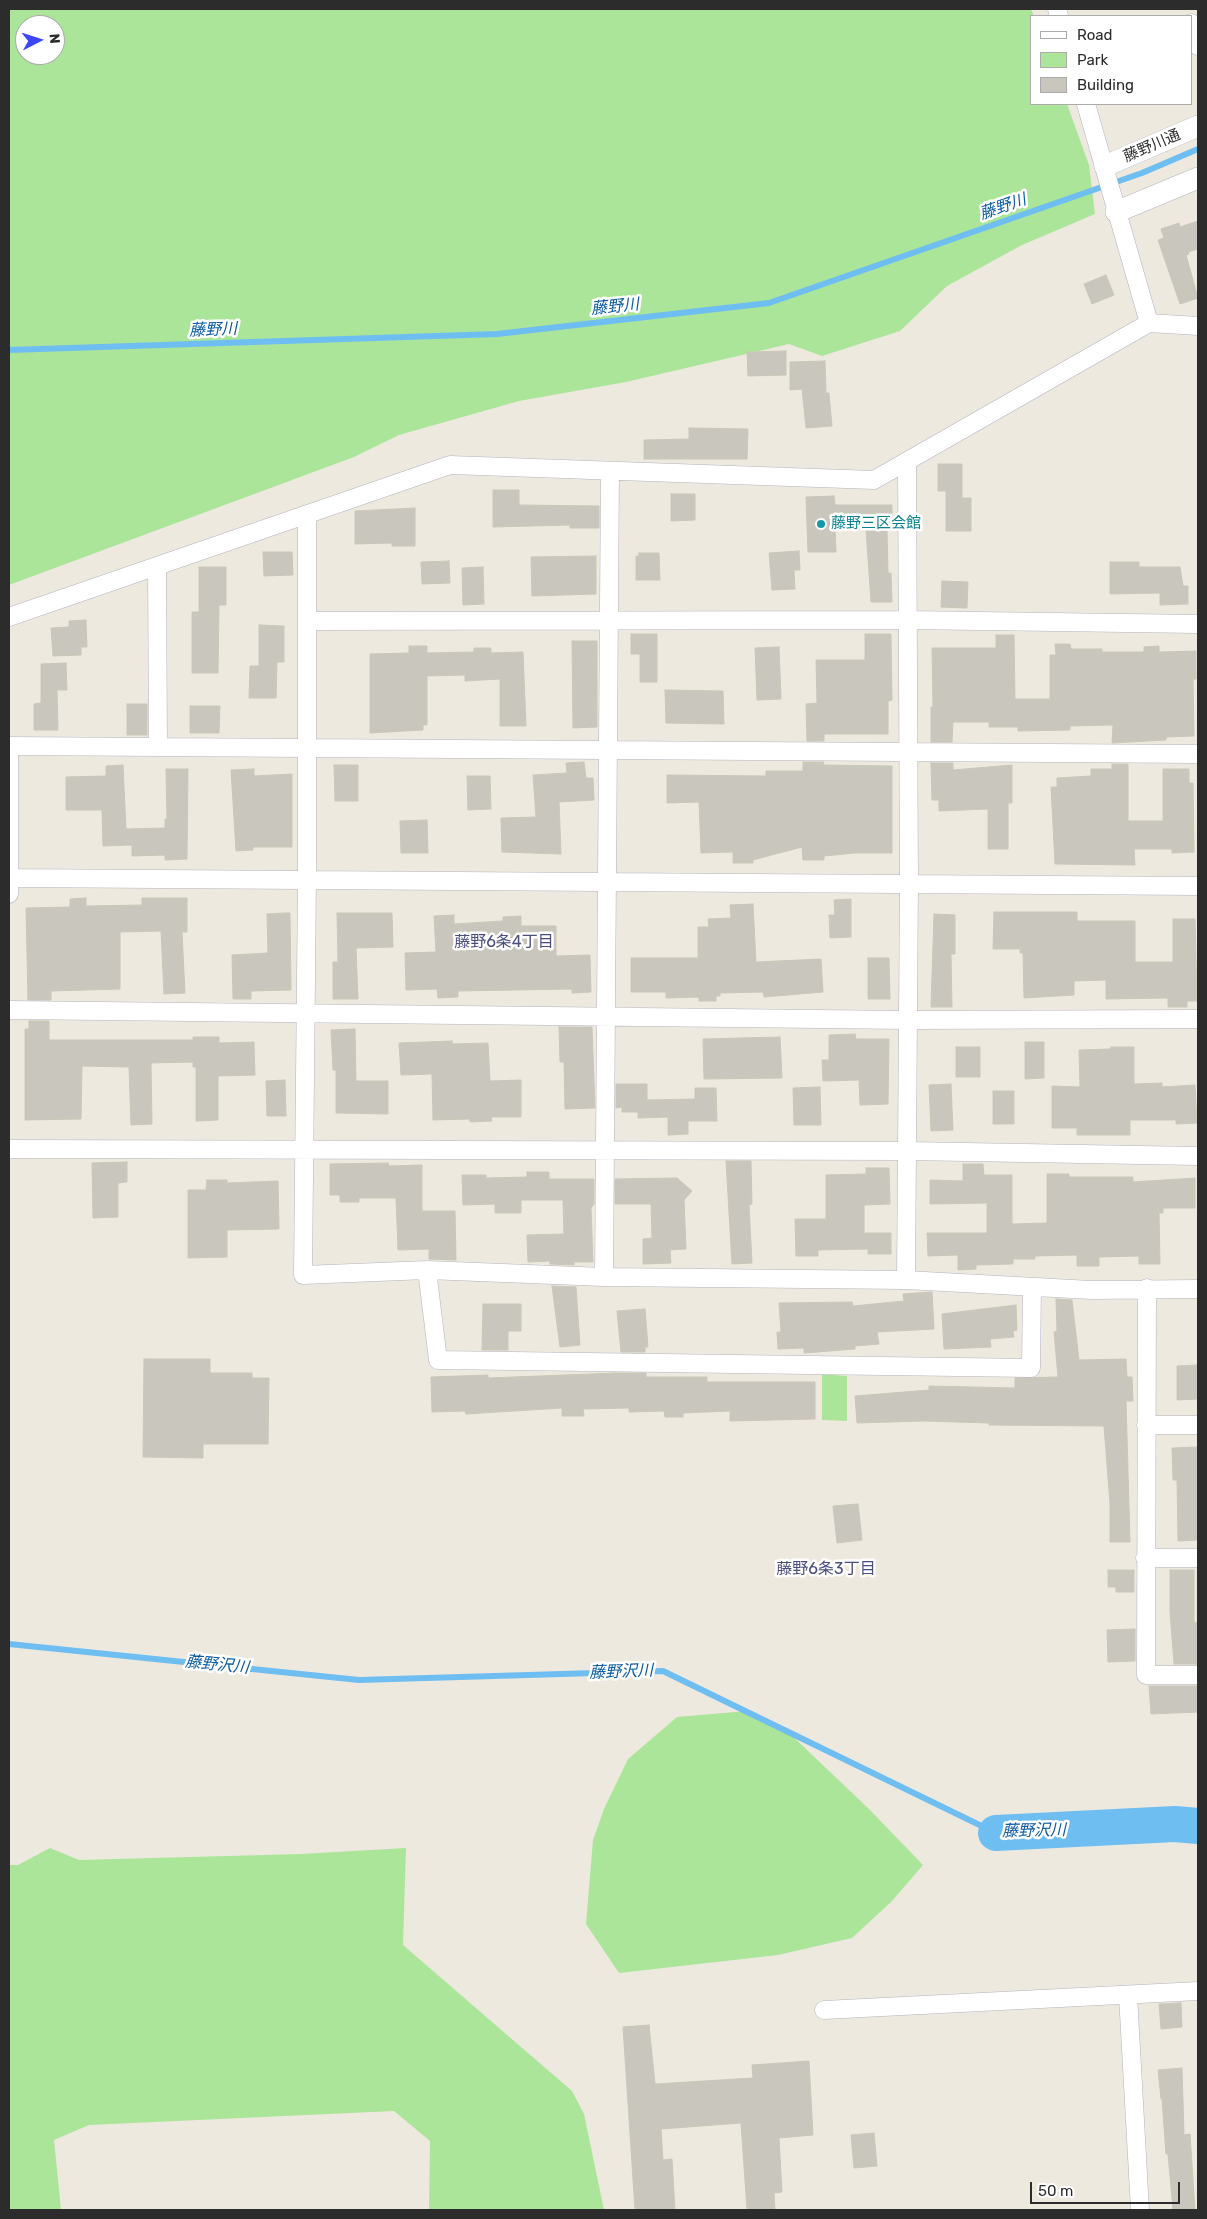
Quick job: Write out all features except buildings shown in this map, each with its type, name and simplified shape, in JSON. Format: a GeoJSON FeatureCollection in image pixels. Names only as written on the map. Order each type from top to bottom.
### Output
{"type":"FeatureCollection","features":[{"type":"Feature","properties":{"kind":"street"},"geometry":{"type":"LineString","coordinates":[[1192,27],[1198,46]]}},
{"type":"Feature","properties":{"kind":"street"},"geometry":{"type":"LineString","coordinates":[[1086,105],[1148,323]]}},
{"type":"Feature","properties":{"kind":"street","name":"藤野川通"},"geometry":{"type":"LineString","coordinates":[[1105,166],[1198,126]]}},
{"type":"Feature","properties":{"kind":"street"},"geometry":{"type":"LineString","coordinates":[[1116,212],[1198,178]]}},
{"type":"Feature","properties":{"kind":"street"},"geometry":{"type":"LineString","coordinates":[[9,617],[450,465],[874,480],[1148,323],[1198,326]]}},
{"type":"Feature","properties":{"kind":"street"},"geometry":{"type":"LineString","coordinates":[[906,1280],[909,883],[907,461]]}},
{"type":"Feature","properties":{"kind":"street"},"geometry":{"type":"LineString","coordinates":[[604,1277],[610,471]]}},
{"type":"Feature","properties":{"kind":"street"},"geometry":{"type":"LineString","coordinates":[[306,514],[308,621],[306,748],[307,879],[303,1275],[427,1270],[604,1277],[906,1280],[1091,1290],[1198,1289]]}},
{"type":"Feature","properties":{"kind":"street"},"geometry":{"type":"LineString","coordinates":[[157,566],[158,748]]}},
{"type":"Feature","properties":{"kind":"street"},"geometry":{"type":"LineString","coordinates":[[308,621],[907,620],[1198,624]]}},
{"type":"Feature","properties":{"kind":"street"},"geometry":{"type":"LineString","coordinates":[[9,894],[9,746],[158,748],[609,748],[1198,754]]}},
{"type":"Feature","properties":{"kind":"street"},"geometry":{"type":"LineString","coordinates":[[9,878],[608,880],[1198,886]]}},
{"type":"Feature","properties":{"kind":"street"},"geometry":{"type":"LineString","coordinates":[[9,1010],[907,1020],[1198,1019]]}},
{"type":"Feature","properties":{"kind":"street"},"geometry":{"type":"LineString","coordinates":[[9,1148],[907,1151],[1198,1156]]}},
{"type":"Feature","properties":{"kind":"street"},"geometry":{"type":"LineString","coordinates":[[427,1270],[438,1360],[1031,1368],[1032,1287]]}},
{"type":"Feature","properties":{"kind":"street"},"geometry":{"type":"LineString","coordinates":[[1147,1288],[1146,1675],[1198,1675]]}},
{"type":"Feature","properties":{"kind":"street"},"geometry":{"type":"LineString","coordinates":[[1146,1425],[1198,1425]]}},
{"type":"Feature","properties":{"kind":"street"},"geometry":{"type":"LineString","coordinates":[[1145,1558],[1198,1558]]}},
{"type":"Feature","properties":{"kind":"street"},"geometry":{"type":"LineString","coordinates":[[824,2010],[1198,1991]]}},
{"type":"Feature","properties":{"kind":"street"},"geometry":{"type":"LineString","coordinates":[[1128,1994],[1140,2210]]}},
{"type":"Feature","properties":{"kind":"green space"},"geometry":{"type":"Polygon","coordinates":[[[9,9],[1031,9],[1034,15],[1030,15],[1030,105],[1067,105],[1089,165],[1095,214],[1022,245],[947,286],[900,331],[822,356],[789,344],[626,382],[519,401],[399,435],[354,457],[9,585],[9,9]]]}},
{"type":"Feature","properties":{"kind":"green space"},"geometry":{"type":"Polygon","coordinates":[[[822,1374],[847,1376],[847,1421],[822,1420],[822,1374]]]}},
{"type":"Feature","properties":{"kind":"green space"},"geometry":{"type":"Polygon","coordinates":[[[747,1711],[787,1731],[869,1809],[923,1865],[891,1902],[852,1938],[778,1955],[619,1973],[586,1924],[593,1840],[604,1809],[628,1759],[677,1717],[747,1711]]]}},
{"type":"Feature","properties":{"kind":"green space"},"geometry":{"type":"Polygon","coordinates":[[[50,1848],[79,1860],[301,1854],[406,1848],[403,1945],[572,2091],[584,2114],[604,2210],[429,2210],[430,2141],[394,2111],[89,2125],[54,2140],[61,2210],[9,2210],[9,1865],[18,1865],[50,1848]]]}},
{"type":"Feature","properties":{"kind":"waterway","name":"藤野川"},"geometry":{"type":"LineString","coordinates":[[9,350],[497,334],[769,303],[1142,173],[1198,149]]}},
{"type":"Feature","properties":{"kind":"waterway","name":"藤野沢川"},"geometry":{"type":"LineString","coordinates":[[9,1644],[359,1680],[663,1671],[996,1833]]}},
{"type":"Feature","properties":{"kind":"waterway","name":"藤野沢川"},"geometry":{"type":"LineString","coordinates":[[996,1833],[1175,1824],[1198,1826]]}},
{"type":"Feature","properties":{"kind":"place","name":"藤野三区会館"},"geometry":{"type":"Point","coordinates":[821,524]}},
{"type":"Feature","properties":{"kind":"district","name":"藤野6条4丁目"},"geometry":{"type":"Point","coordinates":[504,942]}},
{"type":"Feature","properties":{"kind":"district","name":"藤野6条3丁目"},"geometry":{"type":"Point","coordinates":[826,1569]}}]}
